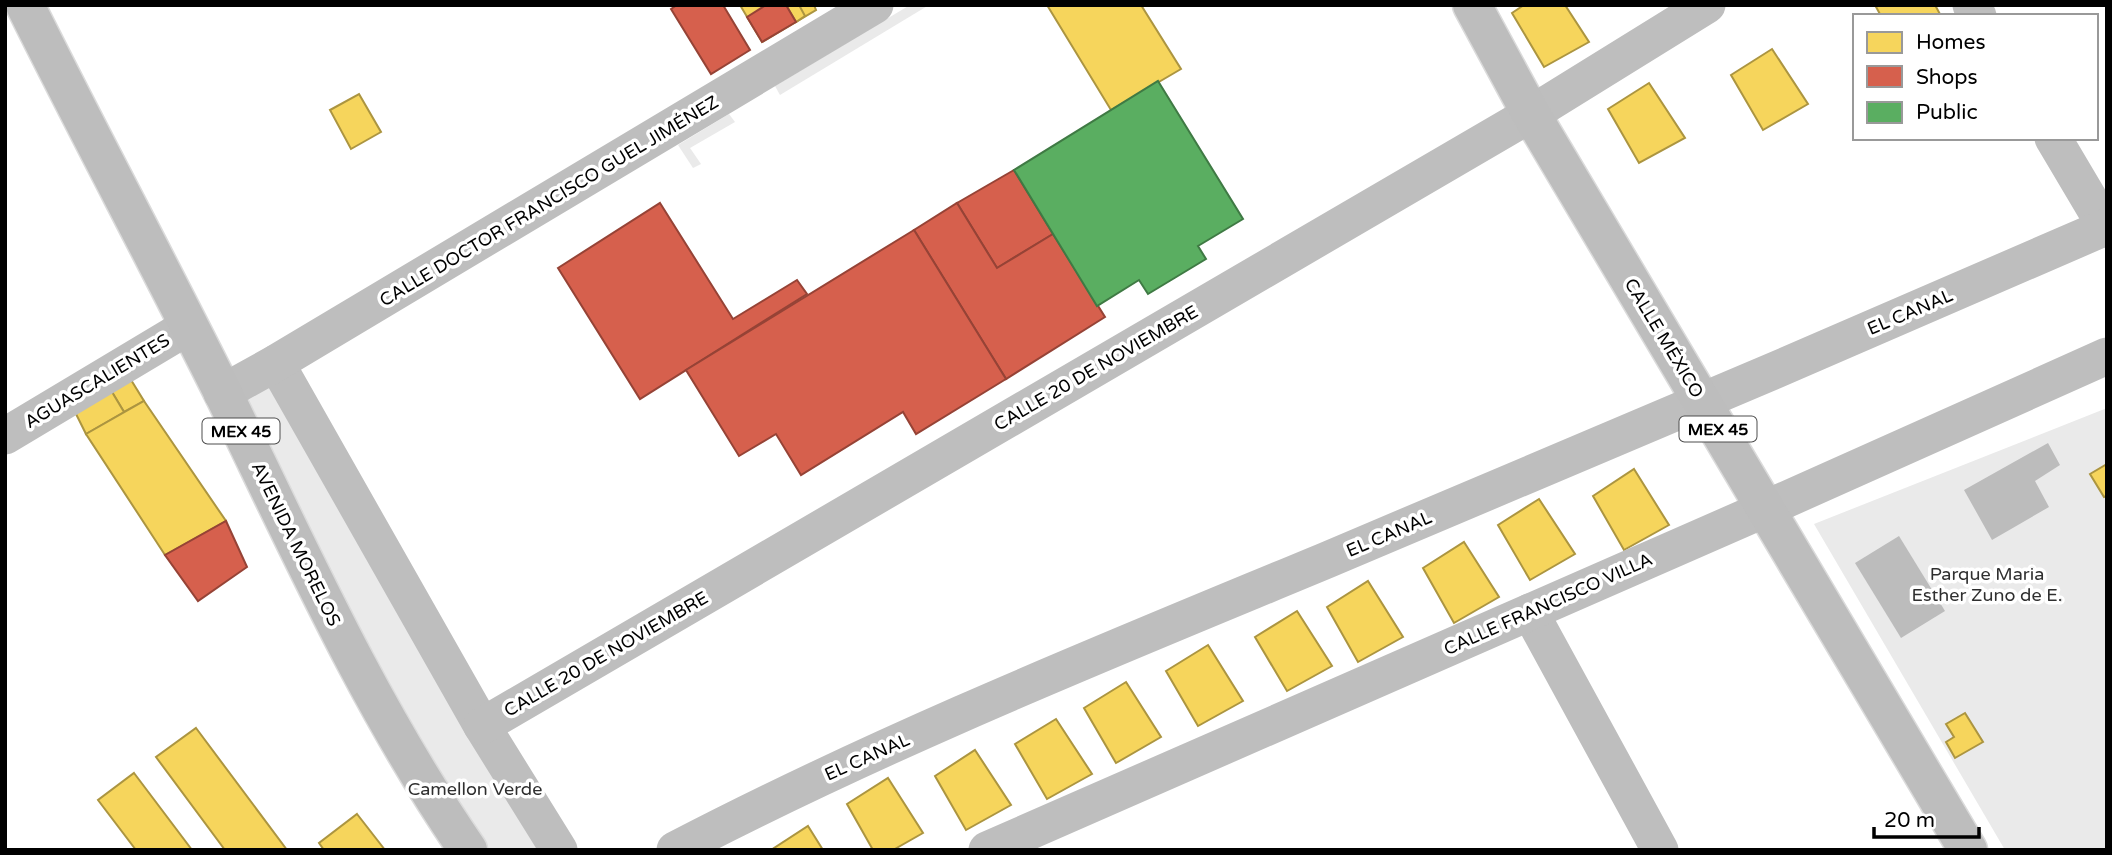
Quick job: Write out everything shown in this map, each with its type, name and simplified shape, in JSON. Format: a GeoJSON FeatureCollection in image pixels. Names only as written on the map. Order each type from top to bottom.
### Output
{"type":"FeatureCollection","features":[{"type":"Feature","properties":{"kind":"main road","name":"AVENIDA MORELOS"},"geometry":{"type":"LineString","coordinates":[[24,5],[189,326],[341,636],[425,787],[468,850]]}},
{"type":"Feature","properties":{"kind":"main road","name":"CALLE MÉXICO"},"geometry":{"type":"LineString","coordinates":[[1472,5],[1531,114],[1968,850]]}},
{"type":"Feature","properties":{"kind":"street","name":"CALLE DOCTOR FRANCISCO GUEL JIMÉNEZ"},"geometry":{"type":"LineString","coordinates":[[222,393],[875,5]]}},
{"type":"Feature","properties":{"kind":"street","name":"CALLE 20 DE NOVIEMBRE"},"geometry":{"type":"LineString","coordinates":[[482,726],[1531,114],[1707,5]]}},
{"type":"Feature","properties":{"kind":"street"},"geometry":{"type":"LineString","coordinates":[[2054,140],[2106,228]]}},
{"type":"Feature","properties":{"kind":"street","name":"EL CANAL"},"geometry":{"type":"LineString","coordinates":[[676,850],[766,802],[988,704],[1702,403],[2106,228]]}},
{"type":"Feature","properties":{"kind":"street","name":"AGUASCALIENTES"},"geometry":{"type":"LineString","coordinates":[[5,436],[189,326]]}},
{"type":"Feature","properties":{"kind":"street","name":"CALLE FRANCISCO VILLA"},"geometry":{"type":"LineString","coordinates":[[987,850],[2107,356]]}},
{"type":"Feature","properties":{"kind":"street"},"geometry":{"type":"LineString","coordinates":[[276,363],[482,726],[559,850]]}},
{"type":"Feature","properties":{"kind":"street"},"geometry":{"type":"LineString","coordinates":[[1530,612],[1660,850]]}},
{"type":"Feature","properties":{"kind":"green space"},"geometry":{"type":"Polygon","coordinates":[[[910,5],[929,5],[780,95],[775,86],[910,5]]]}},
{"type":"Feature","properties":{"kind":"green space"},"geometry":{"type":"Polygon","coordinates":[[[729,114],[735,122],[690,148],[701,164],[693,168],[678,145],[729,114]]]}},
{"type":"Feature","properties":{"kind":"green space","name":"Camellon Verde"},"geometry":{"type":"Polygon","coordinates":[[[290,356],[559,850],[473,850],[222,393],[290,356]]]}},
{"type":"Feature","properties":{"kind":"green space","name":"Parque Maria Esther Zuno de E."},"geometry":{"type":"Polygon","coordinates":[[[2107,408],[2107,850],[2005,850],[1814,524],[2107,408]]]}},
{"type":"Feature","properties":{"kind":"shaded area"},"geometry":{"type":"Polygon","coordinates":[[[2048,443],[2060,465],[2035,481],[2049,507],[1992,540],[1964,490],[2048,443]]]}},
{"type":"Feature","properties":{"kind":"shaded area"},"geometry":{"type":"Polygon","coordinates":[[[1899,536],[1945,611],[1901,638],[1855,563],[1899,536]]]}},
{"type":"Feature","properties":{"kind":"building: Homes"},"geometry":{"type":"Polygon","coordinates":[[[740,5],[814,5],[816,10],[762,42],[740,5]]]}},
{"type":"Feature","properties":{"kind":"building: Homes"},"geometry":{"type":"Polygon","coordinates":[[[786,5],[799,5],[805,16],[796,22],[786,5]]]}},
{"type":"Feature","properties":{"kind":"building: Homes"},"geometry":{"type":"Polygon","coordinates":[[[1047,5],[1141,5],[1181,69],[1111,110],[1047,5]]]}},
{"type":"Feature","properties":{"kind":"building: Homes"},"geometry":{"type":"Polygon","coordinates":[[[1524,5],[1565,5],[1589,42],[1544,67],[1512,13],[1524,5]]]}},
{"type":"Feature","properties":{"kind":"building: Homes"},"geometry":{"type":"Polygon","coordinates":[[[1875,5],[1935,5],[1940,14],[1880,14],[1875,5]]]}},
{"type":"Feature","properties":{"kind":"building: Homes"},"geometry":{"type":"Polygon","coordinates":[[[1772,49],[1808,104],[1763,130],[1731,75],[1772,49]]]}},
{"type":"Feature","properties":{"kind":"building: Homes"},"geometry":{"type":"Polygon","coordinates":[[[1649,83],[1685,138],[1639,163],[1608,109],[1649,83]]]}},
{"type":"Feature","properties":{"kind":"building: Homes"},"geometry":{"type":"Polygon","coordinates":[[[359,94],[381,132],[351,149],[330,110],[359,94]]]}},
{"type":"Feature","properties":{"kind":"building: Homes"},"geometry":{"type":"Polygon","coordinates":[[[128,375],[144,401],[124,412],[109,387],[128,375]]]}},
{"type":"Feature","properties":{"kind":"building: Homes"},"geometry":{"type":"Polygon","coordinates":[[[109,387],[124,412],[86,434],[73,408],[109,387]]]}},
{"type":"Feature","properties":{"kind":"building: Homes"},"geometry":{"type":"Polygon","coordinates":[[[144,401],[226,521],[165,555],[86,434],[144,401]]]}},
{"type":"Feature","properties":{"kind":"building: Homes"},"geometry":{"type":"Polygon","coordinates":[[[2107,464],[2107,496],[2104,497],[2090,474],[2107,464]]]}},
{"type":"Feature","properties":{"kind":"building: Homes"},"geometry":{"type":"Polygon","coordinates":[[[1634,469],[1669,525],[1624,550],[1593,496],[1634,469]]]}},
{"type":"Feature","properties":{"kind":"building: Homes"},"geometry":{"type":"Polygon","coordinates":[[[1539,499],[1575,554],[1530,580],[1498,525],[1539,499]]]}},
{"type":"Feature","properties":{"kind":"building: Homes"},"geometry":{"type":"Polygon","coordinates":[[[1464,542],[1499,597],[1454,623],[1423,568],[1464,542]]]}},
{"type":"Feature","properties":{"kind":"building: Homes"},"geometry":{"type":"Polygon","coordinates":[[[1368,581],[1403,637],[1358,662],[1327,607],[1368,581]]]}},
{"type":"Feature","properties":{"kind":"building: Homes"},"geometry":{"type":"Polygon","coordinates":[[[1297,611],[1332,666],[1287,691],[1255,637],[1297,611]]]}},
{"type":"Feature","properties":{"kind":"building: Homes"},"geometry":{"type":"Polygon","coordinates":[[[1208,645],[1243,701],[1198,726],[1166,671],[1208,645]]]}},
{"type":"Feature","properties":{"kind":"building: Homes"},"geometry":{"type":"Polygon","coordinates":[[[1126,682],[1161,737],[1116,763],[1084,708],[1126,682]]]}},
{"type":"Feature","properties":{"kind":"building: Homes"},"geometry":{"type":"Polygon","coordinates":[[[1965,713],[1983,742],[1955,758],[1946,742],[1954,737],[1946,724],[1965,713]]]}},
{"type":"Feature","properties":{"kind":"building: Homes"},"geometry":{"type":"Polygon","coordinates":[[[1056,719],[1092,774],[1047,799],[1015,744],[1056,719]]]}},
{"type":"Feature","properties":{"kind":"building: Homes"},"geometry":{"type":"Polygon","coordinates":[[[196,728],[287,850],[225,850],[156,757],[196,728]]]}},
{"type":"Feature","properties":{"kind":"building: Homes"},"geometry":{"type":"Polygon","coordinates":[[[975,750],[1011,805],[966,830],[935,776],[975,750]]]}},
{"type":"Feature","properties":{"kind":"building: Homes"},"geometry":{"type":"Polygon","coordinates":[[[134,773],[192,850],[136,850],[98,800],[134,773]]]}},
{"type":"Feature","properties":{"kind":"building: Homes"},"geometry":{"type":"Polygon","coordinates":[[[888,778],[923,833],[893,850],[873,850],[847,804],[888,778]]]}},
{"type":"Feature","properties":{"kind":"building: Homes"},"geometry":{"type":"Polygon","coordinates":[[[357,814],[385,850],[324,850],[319,843],[357,814]]]}},
{"type":"Feature","properties":{"kind":"building: Homes"},"geometry":{"type":"Polygon","coordinates":[[[808,826],[823,850],[771,850],[808,826]]]}},
{"type":"Feature","properties":{"kind":"building: Shops"},"geometry":{"type":"Polygon","coordinates":[[[677,5],[723,5],[750,50],[711,74],[671,9],[677,5]]]}},
{"type":"Feature","properties":{"kind":"building: Shops"},"geometry":{"type":"Polygon","coordinates":[[[766,5],[786,5],[796,22],[762,42],[747,17],[766,5]]]}},
{"type":"Feature","properties":{"kind":"building: Shops"},"geometry":{"type":"Polygon","coordinates":[[[1014,170],[1053,234],[997,268],[957,203],[1014,170]]]}},
{"type":"Feature","properties":{"kind":"building: Shops"},"geometry":{"type":"Polygon","coordinates":[[[660,203],[733,319],[797,280],[807,294],[640,399],[558,268],[660,203]]]}},
{"type":"Feature","properties":{"kind":"building: Shops"},"geometry":{"type":"Polygon","coordinates":[[[957,203],[997,268],[1053,234],[1105,317],[1006,379],[914,230],[957,203]]]}},
{"type":"Feature","properties":{"kind":"building: Shops"},"geometry":{"type":"Polygon","coordinates":[[[914,230],[1006,379],[916,434],[903,412],[801,475],[776,434],[739,456],[686,370],[914,230]]]}},
{"type":"Feature","properties":{"kind":"building: Shops"},"geometry":{"type":"Polygon","coordinates":[[[226,521],[247,567],[198,601],[165,555],[226,521]]]}},
{"type":"Feature","properties":{"kind":"building: Public"},"geometry":{"type":"Polygon","coordinates":[[[1158,81],[1243,219],[1198,246],[1206,259],[1148,294],[1139,280],[1097,306],[1014,170],[1158,81]]]}}]}
